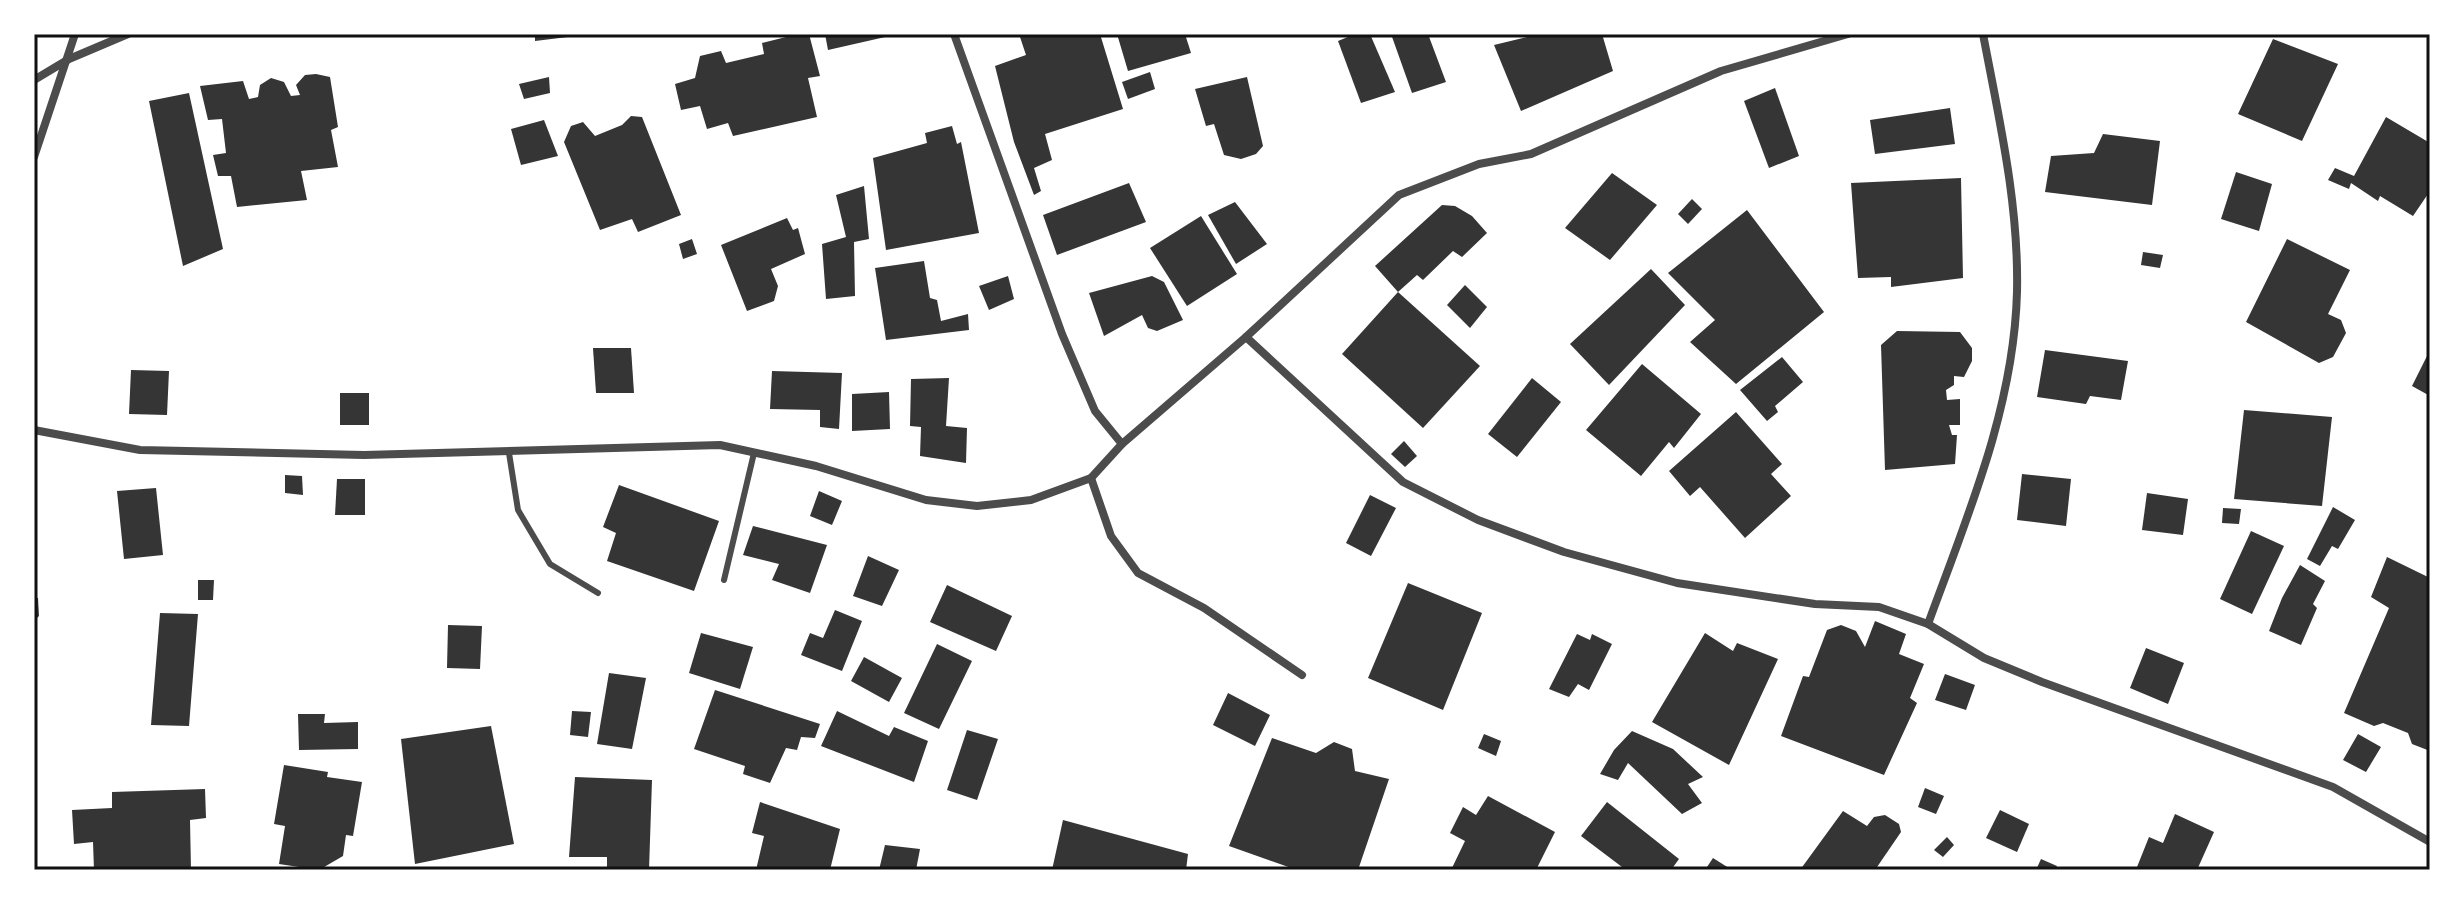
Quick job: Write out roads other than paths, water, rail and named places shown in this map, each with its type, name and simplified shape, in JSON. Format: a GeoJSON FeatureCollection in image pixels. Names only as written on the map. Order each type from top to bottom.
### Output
{"type":"FeatureCollection","features":[{"type":"Feature","properties":{"kind":"street"},"geometry":{"type":"LineString","coordinates":[[34,157],[75,34]]}},
{"type":"Feature","properties":{"kind":"street"},"geometry":{"type":"LineString","coordinates":[[34,80],[69,59],[128,34]]}},
{"type":"Feature","properties":{"kind":"street"},"geometry":{"type":"LineString","coordinates":[[954,34],[1062,334],[1095,411],[1122,444]]}},
{"type":"Feature","properties":{"kind":"street"},"geometry":{"type":"LineString","coordinates":[[34,430],[140,450],[364,455],[720,445],[816,466],[926,500],[977,506],[1031,500],[1091,478],[1122,444],[1246,337],[1399,195],[1479,164],[1531,154],[1721,71],[1848,34]]}},
{"type":"Feature","properties":{"kind":"street"},"geometry":{"type":"LineString","coordinates":[[1928,624],[1994,439],[2014,322],[2015,223],[2005,141],[1983,34]]}},
{"type":"Feature","properties":{"kind":"street"},"geometry":{"type":"LineString","coordinates":[[1246,337],[1403,482],[1478,520],[1564,552],[1677,583],[1815,604],[1879,607],[1928,624],[1984,658],[2042,682],[2333,787],[2430,842]]}},
{"type":"Feature","properties":{"kind":"street"},"geometry":{"type":"LineString","coordinates":[[1091,478],[1111,536],[1138,573],[1204,608],[1302,675]]}},
{"type":"Feature","properties":{"kind":"lane"},"geometry":{"type":"LineString","coordinates":[[509,453],[518,510],[550,564],[598,593]]}},
{"type":"Feature","properties":{"kind":"lane"},"geometry":{"type":"LineString","coordinates":[[724,580],[754,453]]}}]}
